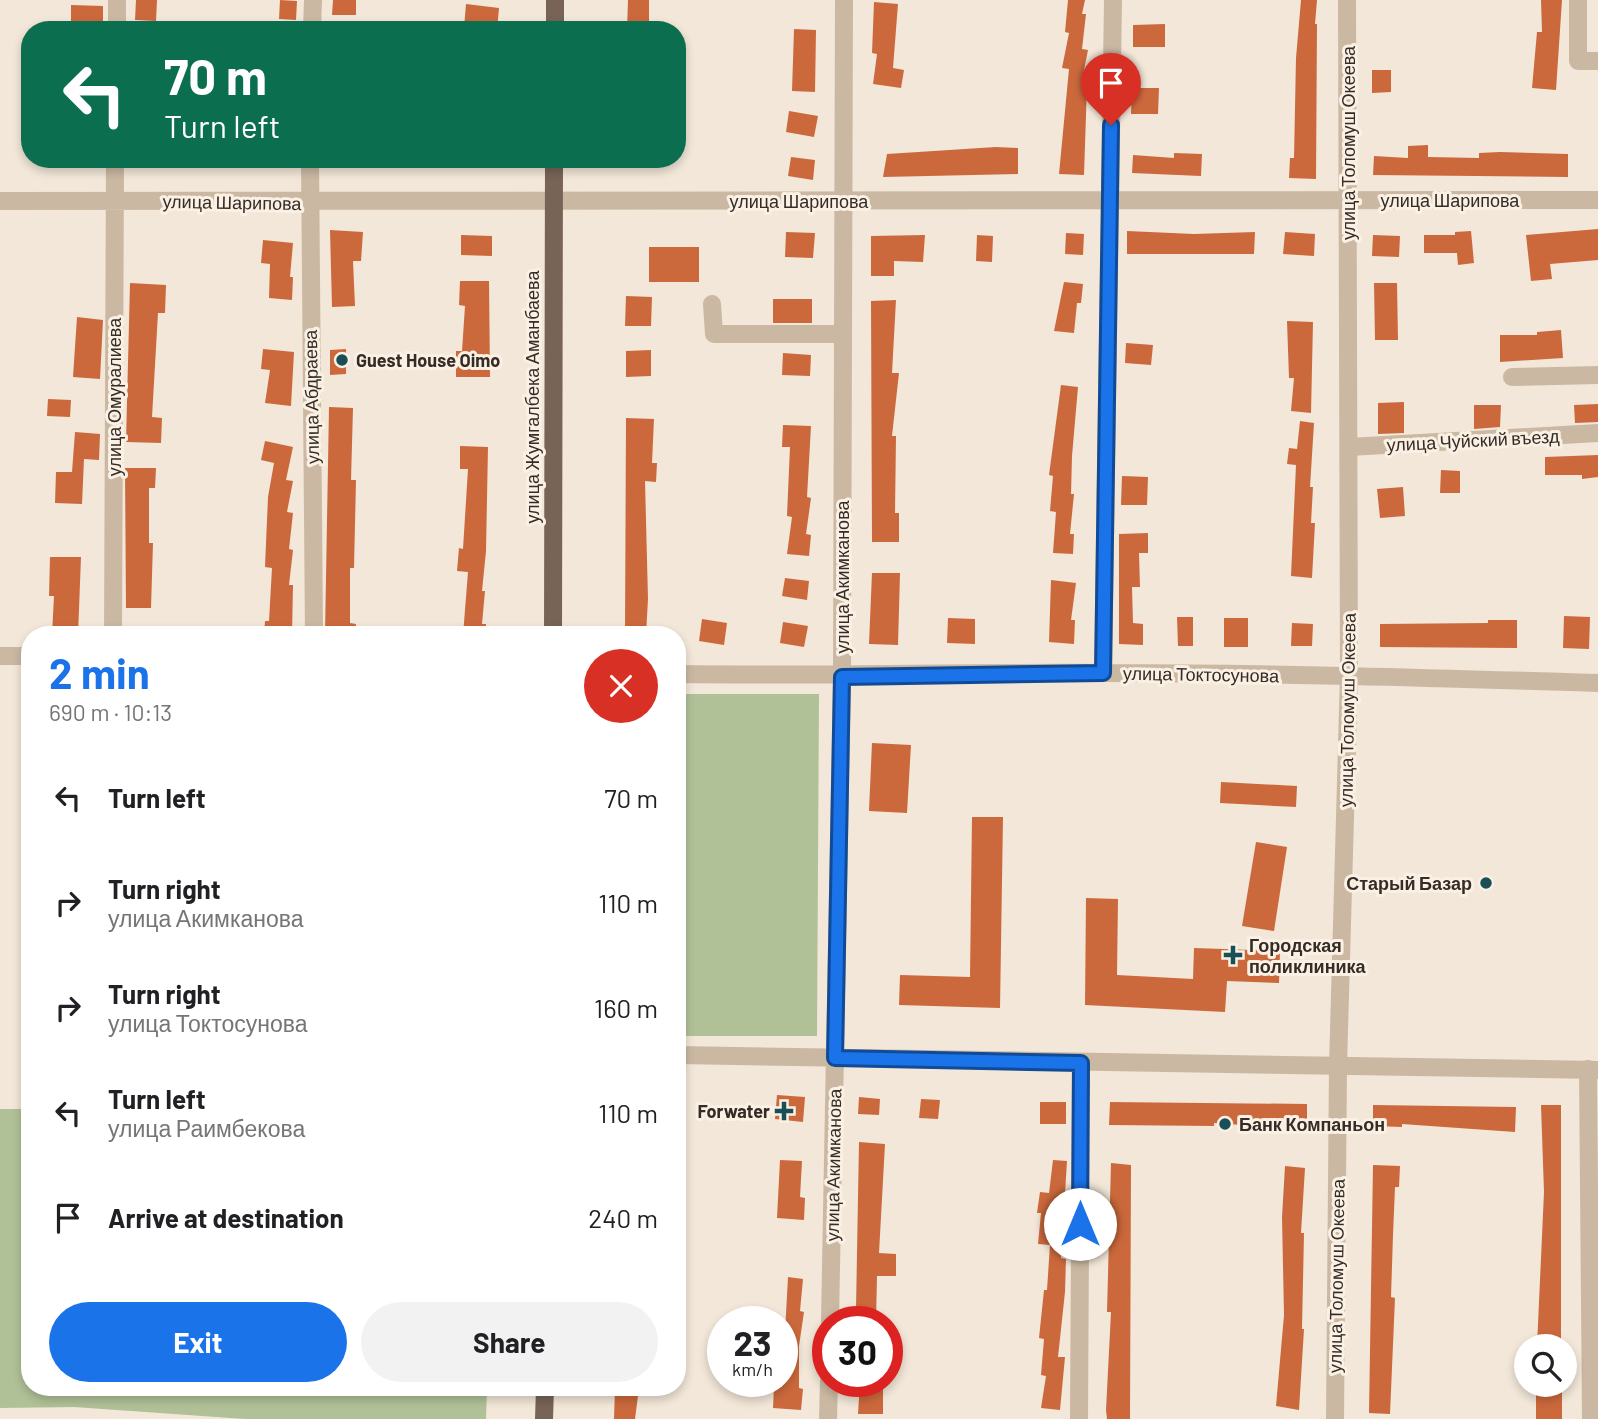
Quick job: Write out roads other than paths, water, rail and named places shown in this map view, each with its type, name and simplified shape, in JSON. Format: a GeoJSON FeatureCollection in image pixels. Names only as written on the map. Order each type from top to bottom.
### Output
{"type":"FeatureCollection","features":[{"type":"Feature","properties":{"kind":"main road"},"geometry":{"type":"LineString","coordinates":[[555,0],[555,21]]}},
{"type":"Feature","properties":{"kind":"main road","name":"улица Жумгалбека Аманбаева"},"geometry":{"type":"LineString","coordinates":[[552,626],[554,168]]}},
{"type":"Feature","properties":{"kind":"main road"},"geometry":{"type":"LineString","coordinates":[[544,1419],[545,1396]]}},
{"type":"Feature","properties":{"kind":"street"},"geometry":{"type":"LineString","coordinates":[[117,0],[117,21]]}},
{"type":"Feature","properties":{"kind":"street"},"geometry":{"type":"LineString","coordinates":[[312,21],[313,0]]}},
{"type":"Feature","properties":{"kind":"street","name":"улица Акимканова"},"geometry":{"type":"LineString","coordinates":[[830,1306],[842,677],[844,0]]}},
{"type":"Feature","properties":{"kind":"street"},"geometry":{"type":"LineString","coordinates":[[1103,673],[1113,0]]}},
{"type":"Feature","properties":{"kind":"street","name":"улица Толомуш Океева"},"geometry":{"type":"LineString","coordinates":[[1335,1419],[1338,1066],[1349,675],[1347,0]]}},
{"type":"Feature","properties":{"kind":"street"},"geometry":{"type":"LineString","coordinates":[[1578,0],[1578,61],[1598,61]]}},
{"type":"Feature","properties":{"kind":"street","name":"улица Омуралиева"},"geometry":{"type":"LineString","coordinates":[[113,626],[115,168]]}},
{"type":"Feature","properties":{"kind":"street","name":"улица Абдраева"},"geometry":{"type":"LineString","coordinates":[[310,168],[314,626]]}},
{"type":"Feature","properties":{"kind":"street","name":"улица Шарипова"},"geometry":{"type":"LineString","coordinates":[[0,201],[309,203],[1598,200]]}},
{"type":"Feature","properties":{"kind":"street"},"geometry":{"type":"LineString","coordinates":[[712,304],[714,334],[842,334]]}},
{"type":"Feature","properties":{"kind":"street"},"geometry":{"type":"LineString","coordinates":[[1512,377],[1598,375]]}},
{"type":"Feature","properties":{"kind":"street","name":"улица Чуйский въезд"},"geometry":{"type":"LineString","coordinates":[[1349,447],[1598,433]]}},
{"type":"Feature","properties":{"kind":"street"},"geometry":{"type":"LineString","coordinates":[[0,656],[21,656]]}},
{"type":"Feature","properties":{"kind":"street","name":"улица Токтосунова"},"geometry":{"type":"LineString","coordinates":[[686,674],[842,677],[1103,673],[1349,675],[1598,684]]}},
{"type":"Feature","properties":{"kind":"street"},"geometry":{"type":"LineString","coordinates":[[686,1055],[1593,1070],[1591,1419]]}},
{"type":"Feature","properties":{"kind":"street"},"geometry":{"type":"LineString","coordinates":[[1079,1419],[1081,1063]]}},
{"type":"Feature","properties":{"kind":"street"},"geometry":{"type":"LineString","coordinates":[[828,1419],[829,1397]]}},
{"type":"Feature","properties":{"kind":"place","name":"Guest House Oimo"},"geometry":{"type":"Point","coordinates":[342,360]}},
{"type":"Feature","properties":{"kind":"place","name":"Старый Базар"},"geometry":{"type":"Point","coordinates":[1486,883]}},
{"type":"Feature","properties":{"kind":"place","name":"Городская поликлиника"},"geometry":{"type":"Point","coordinates":[1233,955]}},
{"type":"Feature","properties":{"kind":"place","name":"Forwater"},"geometry":{"type":"Point","coordinates":[784,1111]}},
{"type":"Feature","properties":{"kind":"place","name":"Банк Компаньон"},"geometry":{"type":"Point","coordinates":[1225,1124]}}]}
